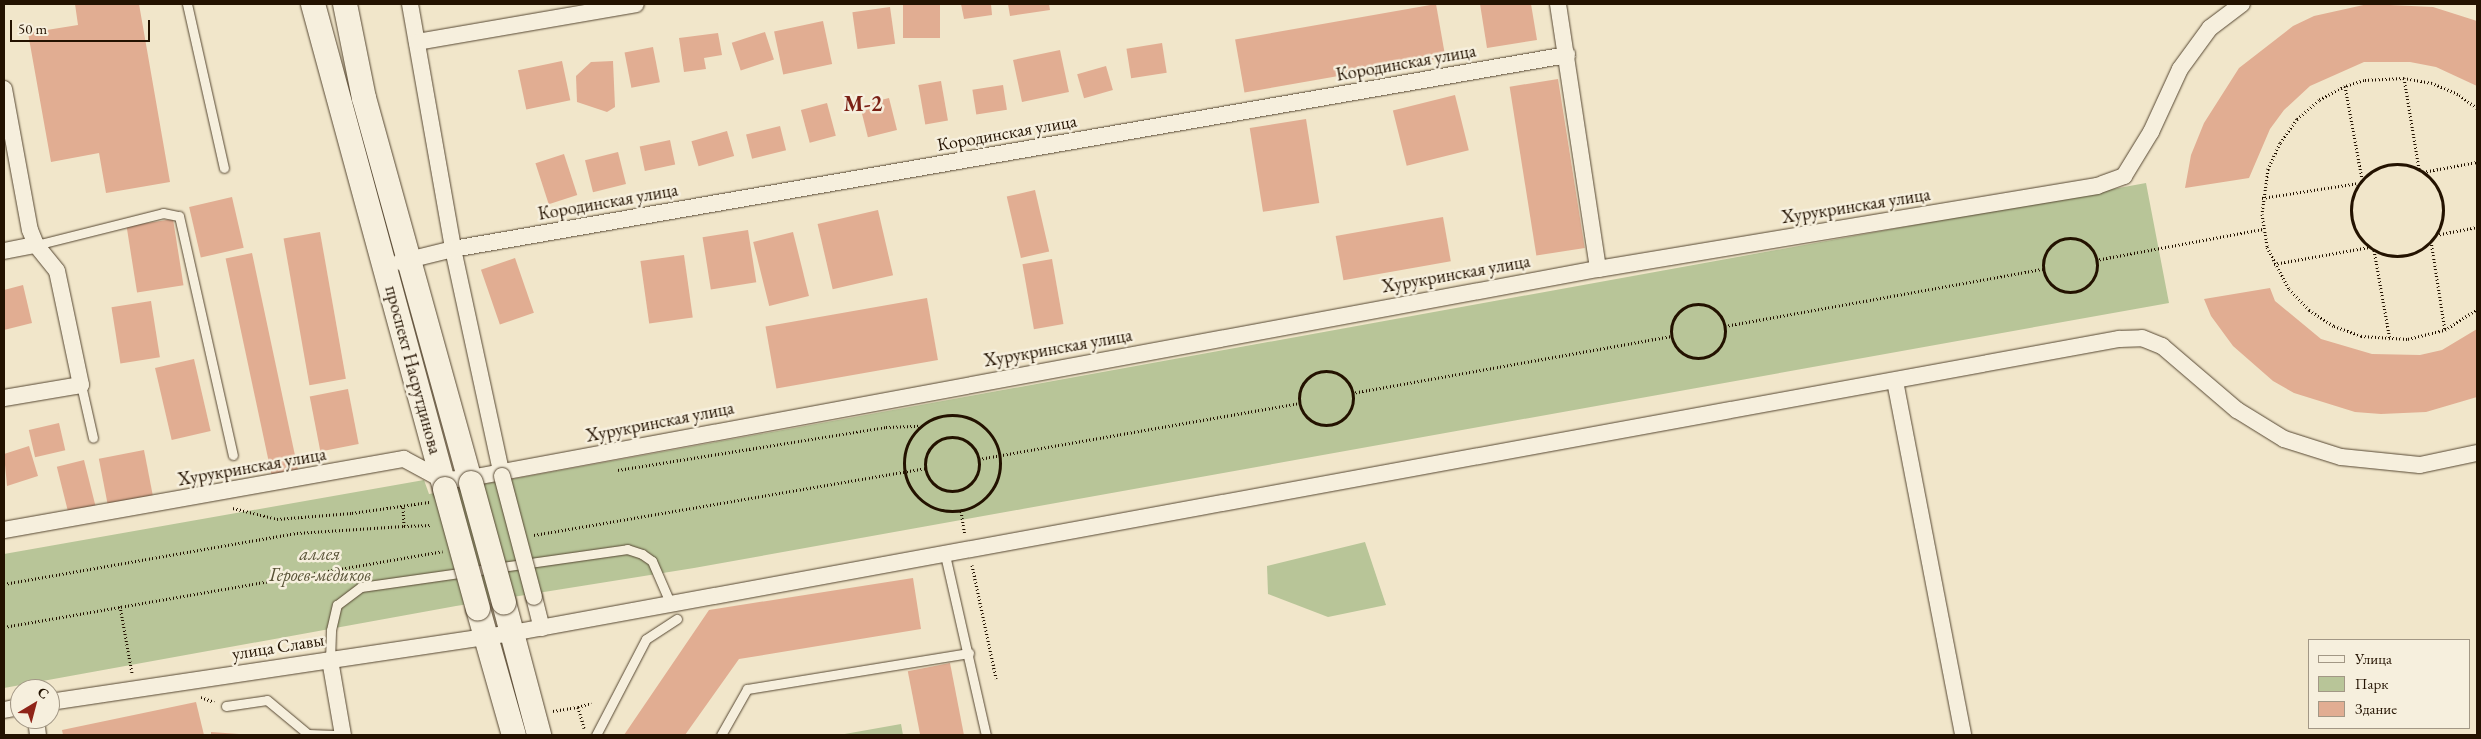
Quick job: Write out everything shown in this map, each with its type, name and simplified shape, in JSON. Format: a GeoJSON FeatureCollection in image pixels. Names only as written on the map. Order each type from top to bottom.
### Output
{"type":"FeatureCollection","features":[{"type":"Feature","properties":{"kind":"main road","name":"проспект Насрутдинова"},"geometry":{"type":"LineString","coordinates":[[313,4],[485,637],[514,735]]}},
{"type":"Feature","properties":{"kind":"main road","name":"проспект Насрутдинова"},"geometry":{"type":"LineString","coordinates":[[345,4],[364,98],[540,735]]}},
{"type":"Feature","properties":{"kind":"street"},"geometry":{"type":"LineString","coordinates":[[410,4],[453,249],[502,474],[542,628]]}},
{"type":"Feature","properties":{"kind":"street"},"geometry":{"type":"LineString","coordinates":[[417,42],[636,4]]}},
{"type":"Feature","properties":{"kind":"street"},"geometry":{"type":"LineString","coordinates":[[1558,4],[1598,268]]}},
{"type":"Feature","properties":{"kind":"street","name":"Хурукринская улица"},"geometry":{"type":"LineString","coordinates":[[4,530],[404,459],[444,484],[470,480],[1598,268],[2097,186],[2124,176],[2151,132],[2180,69],[2210,28],[2242,4]]}},
{"type":"Feature","properties":{"kind":"street","name":"Кородинская улица"},"geometry":{"type":"LineString","coordinates":[[385,265],[453,249],[1567,55]]}},
{"type":"Feature","properties":{"kind":"street"},"geometry":{"type":"LineString","coordinates":[[4,89],[30,230],[36,245],[57,271],[81,385],[4,398]]}},
{"type":"Feature","properties":{"kind":"street"},"geometry":{"type":"LineString","coordinates":[[4,251],[36,245]]}},
{"type":"Feature","properties":{"kind":"street","name":"улица Славы"},"geometry":{"type":"LineString","coordinates":[[60,700],[542,628],[674,612],[945,555],[2119,340],[2142,338],[2162,346],[2237,410],[2284,439],[2341,457],[2420,465],[2477,454]]}},
{"type":"Feature","properties":{"kind":"street"},"geometry":{"type":"LineString","coordinates":[[1895,381],[1963,735]]}},
{"type":"Feature","properties":{"kind":"street"},"geometry":{"type":"LineString","coordinates":[[330,660],[343,735]]}},
{"type":"Feature","properties":{"kind":"lane"},"geometry":{"type":"LineString","coordinates":[[187,4],[224,168]]}},
{"type":"Feature","properties":{"kind":"lane"},"geometry":{"type":"LineString","coordinates":[[36,245],[164,213],[172,212],[179,216],[233,455]]}},
{"type":"Feature","properties":{"kind":"lane"},"geometry":{"type":"LineString","coordinates":[[81,385],[93,438]]}},
{"type":"Feature","properties":{"kind":"lane"},"geometry":{"type":"LineString","coordinates":[[330,660],[330,630],[337,605],[361,587],[627,550],[642,554],[652,561],[674,612],[646,639],[596,735]]}},
{"type":"Feature","properties":{"kind":"lane"},"geometry":{"type":"LineString","coordinates":[[945,555],[969,653],[986,735]]}},
{"type":"Feature","properties":{"kind":"lane"},"geometry":{"type":"LineString","coordinates":[[721,735],[747,690],[969,653]]}},
{"type":"Feature","properties":{"kind":"lane"},"geometry":{"type":"LineString","coordinates":[[226,706],[267,700],[308,734],[334,735]]}},
{"type":"Feature","properties":{"kind":"path"},"geometry":{"type":"LineString","coordinates":[[2404,78],[2420,171]]}},
{"type":"Feature","properties":{"kind":"path"},"geometry":{"type":"LineString","coordinates":[[2477,108],[2458,94],[2432,83],[2404,78],[2364,80],[2345,86],[2319,100],[2297,119],[2280,142],[2268,169],[2262,198],[2264,230],[2274,264],[2289,289],[2309,310],[2343,329],[2390,340],[2408,339],[2445,330],[2477,309]]}},
{"type":"Feature","properties":{"kind":"path"},"geometry":{"type":"LineString","coordinates":[[2345,86],[2361,181]]}},
{"type":"Feature","properties":{"kind":"path"},"geometry":{"type":"LineString","coordinates":[[2420,171],[2477,162]]}},
{"type":"Feature","properties":{"kind":"path"},"geometry":{"type":"LineString","coordinates":[[2395,163],[2420,171],[2430,177],[2441,193],[2444,212],[2436,235],[2431,241],[2409,255],[2390,256],[2369,247],[2358,235],[2351,217],[2352,197],[2361,181],[2376,168],[2395,163]]}},
{"type":"Feature","properties":{"kind":"path"},"geometry":{"type":"LineString","coordinates":[[2262,198],[2361,181]]}},
{"type":"Feature","properties":{"kind":"path"},"geometry":{"type":"LineString","coordinates":[[2436,235],[2477,227]]}},
{"type":"Feature","properties":{"kind":"path"},"geometry":{"type":"LineString","coordinates":[[2096,260],[2264,230]]}},
{"type":"Feature","properties":{"kind":"path"},"geometry":{"type":"LineString","coordinates":[[2065,238],[2085,243],[2096,260],[2092,280],[2075,291],[2055,287],[2043,269],[2048,249],[2065,238]]}},
{"type":"Feature","properties":{"kind":"path"},"geometry":{"type":"LineString","coordinates":[[2431,241],[2445,330]]}},
{"type":"Feature","properties":{"kind":"path"},"geometry":{"type":"LineString","coordinates":[[2274,264],[2369,247]]}},
{"type":"Feature","properties":{"kind":"path"},"geometry":{"type":"LineString","coordinates":[[2374,250],[2390,340]]}},
{"type":"Feature","properties":{"kind":"path"},"geometry":{"type":"LineString","coordinates":[[1725,326],[2043,269]]}},
{"type":"Feature","properties":{"kind":"path"},"geometry":{"type":"LineString","coordinates":[[1694,304],[1714,309],[1725,326],[1720,346],[1704,357],[1683,353],[1672,336],[1676,315],[1694,304]]}},
{"type":"Feature","properties":{"kind":"path"},"geometry":{"type":"LineString","coordinates":[[1352,393],[1672,336]]}},
{"type":"Feature","properties":{"kind":"path"},"geometry":{"type":"LineString","coordinates":[[1321,371],[1341,376],[1352,393],[1348,413],[1331,424],[1311,420],[1299,402],[1304,382],[1321,371]]}},
{"type":"Feature","properties":{"kind":"path"},"geometry":{"type":"LineString","coordinates":[[979,459],[1299,402]]}},
{"type":"Feature","properties":{"kind":"path"},"geometry":{"type":"LineString","coordinates":[[952,414],[969,418],[984,426],[994,439],[1000,455],[1000,474],[992,491],[978,504],[961,511],[933,506],[911,489],[905,472],[905,454],[910,439],[921,426],[936,418],[952,414]]}},
{"type":"Feature","properties":{"kind":"path"},"geometry":{"type":"LineString","coordinates":[[618,470],[886,426],[921,426]]}},
{"type":"Feature","properties":{"kind":"path"},"geometry":{"type":"LineString","coordinates":[[947,437],[967,442],[979,459],[975,479],[957,490],[937,486],[925,468],[930,448],[947,437]]}},
{"type":"Feature","properties":{"kind":"path"},"geometry":{"type":"LineString","coordinates":[[230,507],[276,519],[419,505]]}},
{"type":"Feature","properties":{"kind":"path"},"geometry":{"type":"LineString","coordinates":[[403,507],[404,526]]}},
{"type":"Feature","properties":{"kind":"path"},"geometry":{"type":"LineString","coordinates":[[961,511],[996,678]]}},
{"type":"Feature","properties":{"kind":"path"},"geometry":{"type":"LineString","coordinates":[[4,584],[297,532],[432,523],[434,533]]}},
{"type":"Feature","properties":{"kind":"path"},"geometry":{"type":"LineString","coordinates":[[437,542],[440,551]]}},
{"type":"Feature","properties":{"kind":"path"},"geometry":{"type":"LineString","coordinates":[[192,698],[201,697],[226,706]]}},
{"type":"Feature","properties":{"kind":"path"},"geometry":{"type":"LineString","coordinates":[[578,707],[591,703]]}},
{"type":"Feature","properties":{"kind":"green space","name":"аллея Героев-медиков"},"geometry":{"type":"Polygon","coordinates":[[[2146,183],[2169,303],[694,568],[456,606],[54,679],[10,679],[10,687],[4,688],[4,554],[424,480],[429,494],[2146,183]]]}},
{"type":"Feature","properties":{"kind":"green space"},"geometry":{"type":"Polygon","coordinates":[[[1365,542],[1386,605],[1328,617],[1268,594],[1267,566],[1365,542]]]}},
{"type":"Feature","properties":{"kind":"green space"},"geometry":{"type":"Polygon","coordinates":[[[901,724],[903,735],[839,735],[901,724]]]}},
{"type":"Feature","properties":{"kind":"building"},"geometry":{"type":"Polygon","coordinates":[[[75,4],[139,4],[170,182],[106,193],[99,153],[51,162],[28,33],[78,25],[75,4]]]}},
{"type":"Feature","properties":{"kind":"building"},"geometry":{"type":"Polygon","coordinates":[[[903,4],[940,4],[940,38],[903,38],[903,4]]]}},
{"type":"Feature","properties":{"kind":"building"},"geometry":{"type":"Polygon","coordinates":[[[961,4],[991,4],[992,15],[964,19],[961,4]]]}},
{"type":"Feature","properties":{"kind":"building"},"geometry":{"type":"Polygon","coordinates":[[[1008,4],[1049,4],[1050,10],[1010,16],[1008,4]]]}},
{"type":"Feature","properties":{"kind":"building"},"geometry":{"type":"Polygon","coordinates":[[[1436,4],[1445,57],[1244,93],[1235,39],[1436,4]]]}},
{"type":"Feature","properties":{"kind":"building"},"geometry":{"type":"Polygon","coordinates":[[[1480,4],[1531,4],[1537,40],[1487,48],[1480,4]]]}},
{"type":"Feature","properties":{"kind":"building"},"geometry":{"type":"Polygon","coordinates":[[[2368,4],[2433,7],[2477,21],[2477,86],[2436,67],[2410,62],[2364,62],[2310,86],[2284,110],[2270,129],[2249,178],[2185,188],[2191,155],[2204,123],[2239,68],[2293,26],[2314,16],[2368,4]]]}},
{"type":"Feature","properties":{"kind":"building"},"geometry":{"type":"Polygon","coordinates":[[[890,7],[895,44],[858,49],[852,12],[890,7]]]}},
{"type":"Feature","properties":{"kind":"building"},"geometry":{"type":"Polygon","coordinates":[[[823,21],[832,64],[783,74],[774,31],[823,21]]]}},
{"type":"Feature","properties":{"kind":"building"},"geometry":{"type":"Polygon","coordinates":[[[765,32],[774,60],[741,70],[732,43],[765,32]]]}},
{"type":"Feature","properties":{"kind":"building"},"geometry":{"type":"Polygon","coordinates":[[[718,33],[722,55],[704,58],[706,69],[684,72],[679,38],[718,33]]]}},
{"type":"Feature","properties":{"kind":"building"},"geometry":{"type":"Polygon","coordinates":[[[1162,43],[1167,73],[1131,78],[1126,49],[1162,43]]]}},
{"type":"Feature","properties":{"kind":"building"},"geometry":{"type":"Polygon","coordinates":[[[653,47],[660,82],[631,88],[625,53],[653,47]]]}},
{"type":"Feature","properties":{"kind":"building"},"geometry":{"type":"Polygon","coordinates":[[[1060,50],[1069,92],[1022,102],[1013,60],[1060,50]]]}},
{"type":"Feature","properties":{"kind":"building"},"geometry":{"type":"Polygon","coordinates":[[[562,61],[570,100],[526,109],[518,70],[562,61]]]}},
{"type":"Feature","properties":{"kind":"building"},"geometry":{"type":"Polygon","coordinates":[[[613,61],[615,107],[607,112],[577,102],[576,76],[591,62],[613,61]]]}},
{"type":"Feature","properties":{"kind":"building"},"geometry":{"type":"Polygon","coordinates":[[[1106,66],[1113,90],[1084,98],[1077,74],[1106,66]]]}},
{"type":"Feature","properties":{"kind":"building"},"geometry":{"type":"Polygon","coordinates":[[[1558,79],[1585,248],[1536,256],[1510,87],[1558,79]]]}},
{"type":"Feature","properties":{"kind":"building"},"geometry":{"type":"Polygon","coordinates":[[[941,81],[948,120],[925,124],[918,85],[941,81]]]}},
{"type":"Feature","properties":{"kind":"building"},"geometry":{"type":"Polygon","coordinates":[[[1003,85],[1007,110],[976,115],[972,90],[1003,85]]]}},
{"type":"Feature","properties":{"kind":"building"},"geometry":{"type":"Polygon","coordinates":[[[1455,95],[1469,150],[1407,166],[1393,110],[1455,95]]]}},
{"type":"Feature","properties":{"kind":"building"},"geometry":{"type":"Polygon","coordinates":[[[889,98],[897,130],[868,137],[860,105],[889,98]]]}},
{"type":"Feature","properties":{"kind":"building"},"geometry":{"type":"Polygon","coordinates":[[[827,103],[836,136],[810,143],[801,110],[827,103]]]}},
{"type":"Feature","properties":{"kind":"building"},"geometry":{"type":"Polygon","coordinates":[[[1306,119],[1319,203],[1263,212],[1250,128],[1306,119]]]}},
{"type":"Feature","properties":{"kind":"building"},"geometry":{"type":"Polygon","coordinates":[[[780,126],[786,150],[752,159],[746,134],[780,126]]]}},
{"type":"Feature","properties":{"kind":"building"},"geometry":{"type":"Polygon","coordinates":[[[727,131],[734,156],[699,166],[691,141],[727,131]]]}},
{"type":"Feature","properties":{"kind":"building"},"geometry":{"type":"Polygon","coordinates":[[[670,140],[675,164],[645,171],[640,146],[670,140]]]}},
{"type":"Feature","properties":{"kind":"building"},"geometry":{"type":"Polygon","coordinates":[[[618,152],[626,184],[593,192],[585,160],[618,152]]]}},
{"type":"Feature","properties":{"kind":"building"},"geometry":{"type":"Polygon","coordinates":[[[564,154],[577,195],[549,204],[535,163],[564,154]]]}},
{"type":"Feature","properties":{"kind":"building"},"geometry":{"type":"Polygon","coordinates":[[[1035,190],[1049,251],[1021,258],[1007,197],[1035,190]]]}},
{"type":"Feature","properties":{"kind":"building"},"geometry":{"type":"Polygon","coordinates":[[[232,197],[244,248],[201,258],[189,207],[232,197]]]}},
{"type":"Feature","properties":{"kind":"building"},"geometry":{"type":"Polygon","coordinates":[[[878,210],[893,275],[833,289],[818,224],[878,210]]]}},
{"type":"Feature","properties":{"kind":"building"},"geometry":{"type":"Polygon","coordinates":[[[1443,217],[1451,261],[1343,280],[1336,236],[1443,217]]]}},
{"type":"Feature","properties":{"kind":"building"},"geometry":{"type":"Polygon","coordinates":[[[173,219],[183,285],[137,293],[127,226],[173,219]]]}},
{"type":"Feature","properties":{"kind":"building"},"geometry":{"type":"Polygon","coordinates":[[[748,230],[756,282],[711,290],[703,237],[748,230]]]}},
{"type":"Feature","properties":{"kind":"building"},"geometry":{"type":"Polygon","coordinates":[[[320,232],[346,379],[309,385],[284,238],[320,232]]]}},
{"type":"Feature","properties":{"kind":"building"},"geometry":{"type":"Polygon","coordinates":[[[793,232],[809,296],[769,306],[753,242],[793,232]]]}},
{"type":"Feature","properties":{"kind":"building"},"geometry":{"type":"Polygon","coordinates":[[[252,253],[298,471],[272,477],[226,259],[252,253]]]}},
{"type":"Feature","properties":{"kind":"building"},"geometry":{"type":"Polygon","coordinates":[[[684,255],[693,317],[649,324],[640,261],[684,255]]]}},
{"type":"Feature","properties":{"kind":"building"},"geometry":{"type":"Polygon","coordinates":[[[515,258],[534,313],[500,325],[481,270],[515,258]]]}},
{"type":"Feature","properties":{"kind":"building"},"geometry":{"type":"Polygon","coordinates":[[[1052,259],[1063,324],[1034,329],[1022,264],[1052,259]]]}},
{"type":"Feature","properties":{"kind":"building"},"geometry":{"type":"Polygon","coordinates":[[[23,285],[32,323],[4,330],[4,290],[23,285]]]}},
{"type":"Feature","properties":{"kind":"building"},"geometry":{"type":"Polygon","coordinates":[[[2270,288],[2275,301],[2321,339],[2372,354],[2420,355],[2442,350],[2477,329],[2477,397],[2426,412],[2381,414],[2355,412],[2294,393],[2273,381],[2233,346],[2211,316],[2204,299],[2270,288]]]}},
{"type":"Feature","properties":{"kind":"building"},"geometry":{"type":"Polygon","coordinates":[[[927,298],[938,360],[776,389],[765,326],[927,298]]]}},
{"type":"Feature","properties":{"kind":"building"},"geometry":{"type":"Polygon","coordinates":[[[151,301],[160,357],[120,364],[111,307],[151,301]]]}},
{"type":"Feature","properties":{"kind":"building"},"geometry":{"type":"Polygon","coordinates":[[[194,359],[211,431],[172,440],[155,368],[194,359]]]}},
{"type":"Feature","properties":{"kind":"building"},"geometry":{"type":"Polygon","coordinates":[[[348,389],[359,444],[320,451],[310,396],[348,389]]]}},
{"type":"Feature","properties":{"kind":"building"},"geometry":{"type":"Polygon","coordinates":[[[59,423],[65,450],[35,457],[29,430],[59,423]]]}},
{"type":"Feature","properties":{"kind":"building"},"geometry":{"type":"Polygon","coordinates":[[[29,446],[38,476],[7,486],[4,454],[29,446]]]}},
{"type":"Feature","properties":{"kind":"building"},"geometry":{"type":"Polygon","coordinates":[[[144,450],[153,495],[108,504],[99,459],[144,450]]]}},
{"type":"Feature","properties":{"kind":"building"},"geometry":{"type":"Polygon","coordinates":[[[84,460],[96,508],[69,514],[57,467],[84,460]]]}},
{"type":"Feature","properties":{"kind":"building"},"geometry":{"type":"Polygon","coordinates":[[[913,578],[921,629],[739,659],[685,735],[624,735],[709,610],[913,578]]]}},
{"type":"Feature","properties":{"kind":"building"},"geometry":{"type":"Polygon","coordinates":[[[950,663],[964,735],[920,735],[908,671],[950,663]]]}},
{"type":"Feature","properties":{"kind":"building"},"geometry":{"type":"Polygon","coordinates":[[[196,702],[204,735],[63,735],[62,730],[196,702]]]}},
{"type":"Feature","properties":{"kind":"building"},"geometry":{"type":"Polygon","coordinates":[[[211,732],[239,734],[239,735],[211,735],[211,732]]]}},
{"type":"Feature","properties":{"kind":"district","name":"М-2"},"geometry":{"type":"Point","coordinates":[863,104]}}]}
